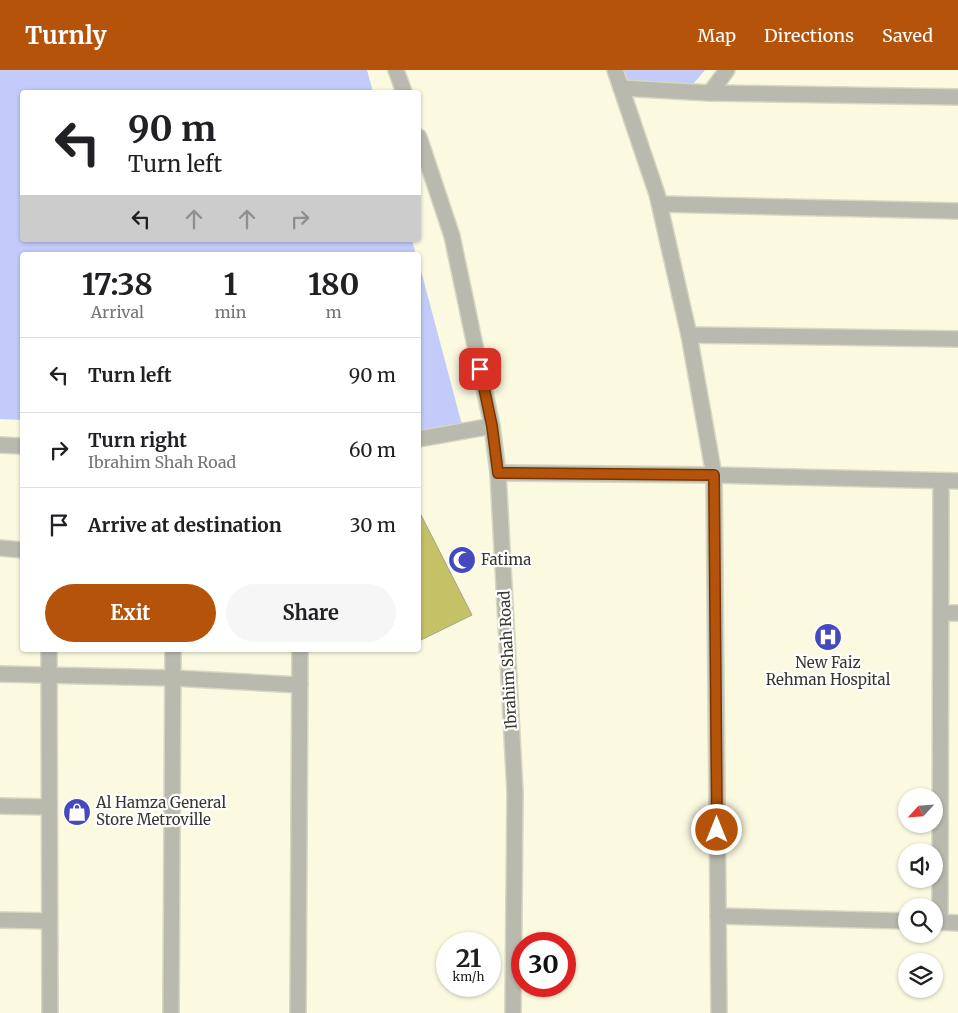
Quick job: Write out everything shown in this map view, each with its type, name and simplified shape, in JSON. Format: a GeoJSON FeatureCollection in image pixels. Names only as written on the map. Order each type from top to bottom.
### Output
{"type":"FeatureCollection","features":[{"type":"Feature","properties":{"kind":"street"},"geometry":{"type":"LineString","coordinates":[[396,70],[403,90]]}},
{"type":"Feature","properties":{"kind":"street"},"geometry":{"type":"LineString","coordinates":[[615,70],[660,204],[689,335],[714,475],[719,1013]]}},
{"type":"Feature","properties":{"kind":"street"},"geometry":{"type":"LineString","coordinates":[[710,93],[727,70]]}},
{"type":"Feature","properties":{"kind":"street"},"geometry":{"type":"LineString","coordinates":[[621,88],[710,93],[958,97]]}},
{"type":"Feature","properties":{"kind":"street","name":"Ibrahim Shah Road"},"geometry":{"type":"LineString","coordinates":[[421,143],[452,236],[492,426],[498,473],[515,792],[513,1013]]}},
{"type":"Feature","properties":{"kind":"street"},"geometry":{"type":"LineString","coordinates":[[660,204],[958,211]]}},
{"type":"Feature","properties":{"kind":"street"},"geometry":{"type":"LineString","coordinates":[[689,335],[958,339]]}},
{"type":"Feature","properties":{"kind":"street"},"geometry":{"type":"LineString","coordinates":[[421,439],[492,426]]}},
{"type":"Feature","properties":{"kind":"street"},"geometry":{"type":"LineString","coordinates":[[0,445],[20,446]]}},
{"type":"Feature","properties":{"kind":"street"},"geometry":{"type":"LineString","coordinates":[[498,473],[714,475],[958,481]]}},
{"type":"Feature","properties":{"kind":"street"},"geometry":{"type":"LineString","coordinates":[[937,898],[941,481]]}},
{"type":"Feature","properties":{"kind":"street"},"geometry":{"type":"LineString","coordinates":[[0,548],[20,550]]}},
{"type":"Feature","properties":{"kind":"street"},"geometry":{"type":"LineString","coordinates":[[941,613],[958,613]]}},
{"type":"Feature","properties":{"kind":"street"},"geometry":{"type":"LineString","coordinates":[[49,652],[50,1013]]}},
{"type":"Feature","properties":{"kind":"street"},"geometry":{"type":"LineString","coordinates":[[171,1013],[173,652]]}},
{"type":"Feature","properties":{"kind":"street"},"geometry":{"type":"LineString","coordinates":[[298,1013],[300,652]]}},
{"type":"Feature","properties":{"kind":"street"},"geometry":{"type":"LineString","coordinates":[[0,674],[173,678],[300,685]]}},
{"type":"Feature","properties":{"kind":"street"},"geometry":{"type":"LineString","coordinates":[[0,806],[49,807]]}},
{"type":"Feature","properties":{"kind":"street"},"geometry":{"type":"LineString","coordinates":[[718,916],[898,921]]}},
{"type":"Feature","properties":{"kind":"street"},"geometry":{"type":"LineString","coordinates":[[0,920],[49,921]]}},
{"type":"Feature","properties":{"kind":"street"},"geometry":{"type":"LineString","coordinates":[[943,922],[958,922]]}},
{"type":"Feature","properties":{"kind":"shaded area"},"geometry":{"type":"Polygon","coordinates":[[[0,70],[367,70],[372,90],[20,90],[20,242],[413,242],[415,252],[20,252],[20,420],[0,419],[0,70]]]}},
{"type":"Feature","properties":{"kind":"shaded area"},"geometry":{"type":"Polygon","coordinates":[[[615,70],[705,70],[688,90],[621,88],[615,70]]]}},
{"type":"Feature","properties":{"kind":"shaded area"},"geometry":{"type":"Polygon","coordinates":[[[421,271],[466,440],[421,438],[421,271]]]}},
{"type":"Feature","properties":{"kind":"building"},"geometry":{"type":"Polygon","coordinates":[[[421,515],[472,615],[421,640],[421,515]]]}},
{"type":"Feature","properties":{"kind":"place","name":"Fatima"},"geometry":{"type":"Point","coordinates":[462,560]}},
{"type":"Feature","properties":{"kind":"place","name":"New Faiz Rehman Hospital"},"geometry":{"type":"Point","coordinates":[828,637]}},
{"type":"Feature","properties":{"kind":"place","name":"Al Hamza General Store Metroville"},"geometry":{"type":"Point","coordinates":[77,812]}},
{"type":"Feature","properties":{"kind":"route"},"geometry":{"type":"LineString","coordinates":[[480,369],[492,426],[498,473],[714,475],[717,830]]}}]}
